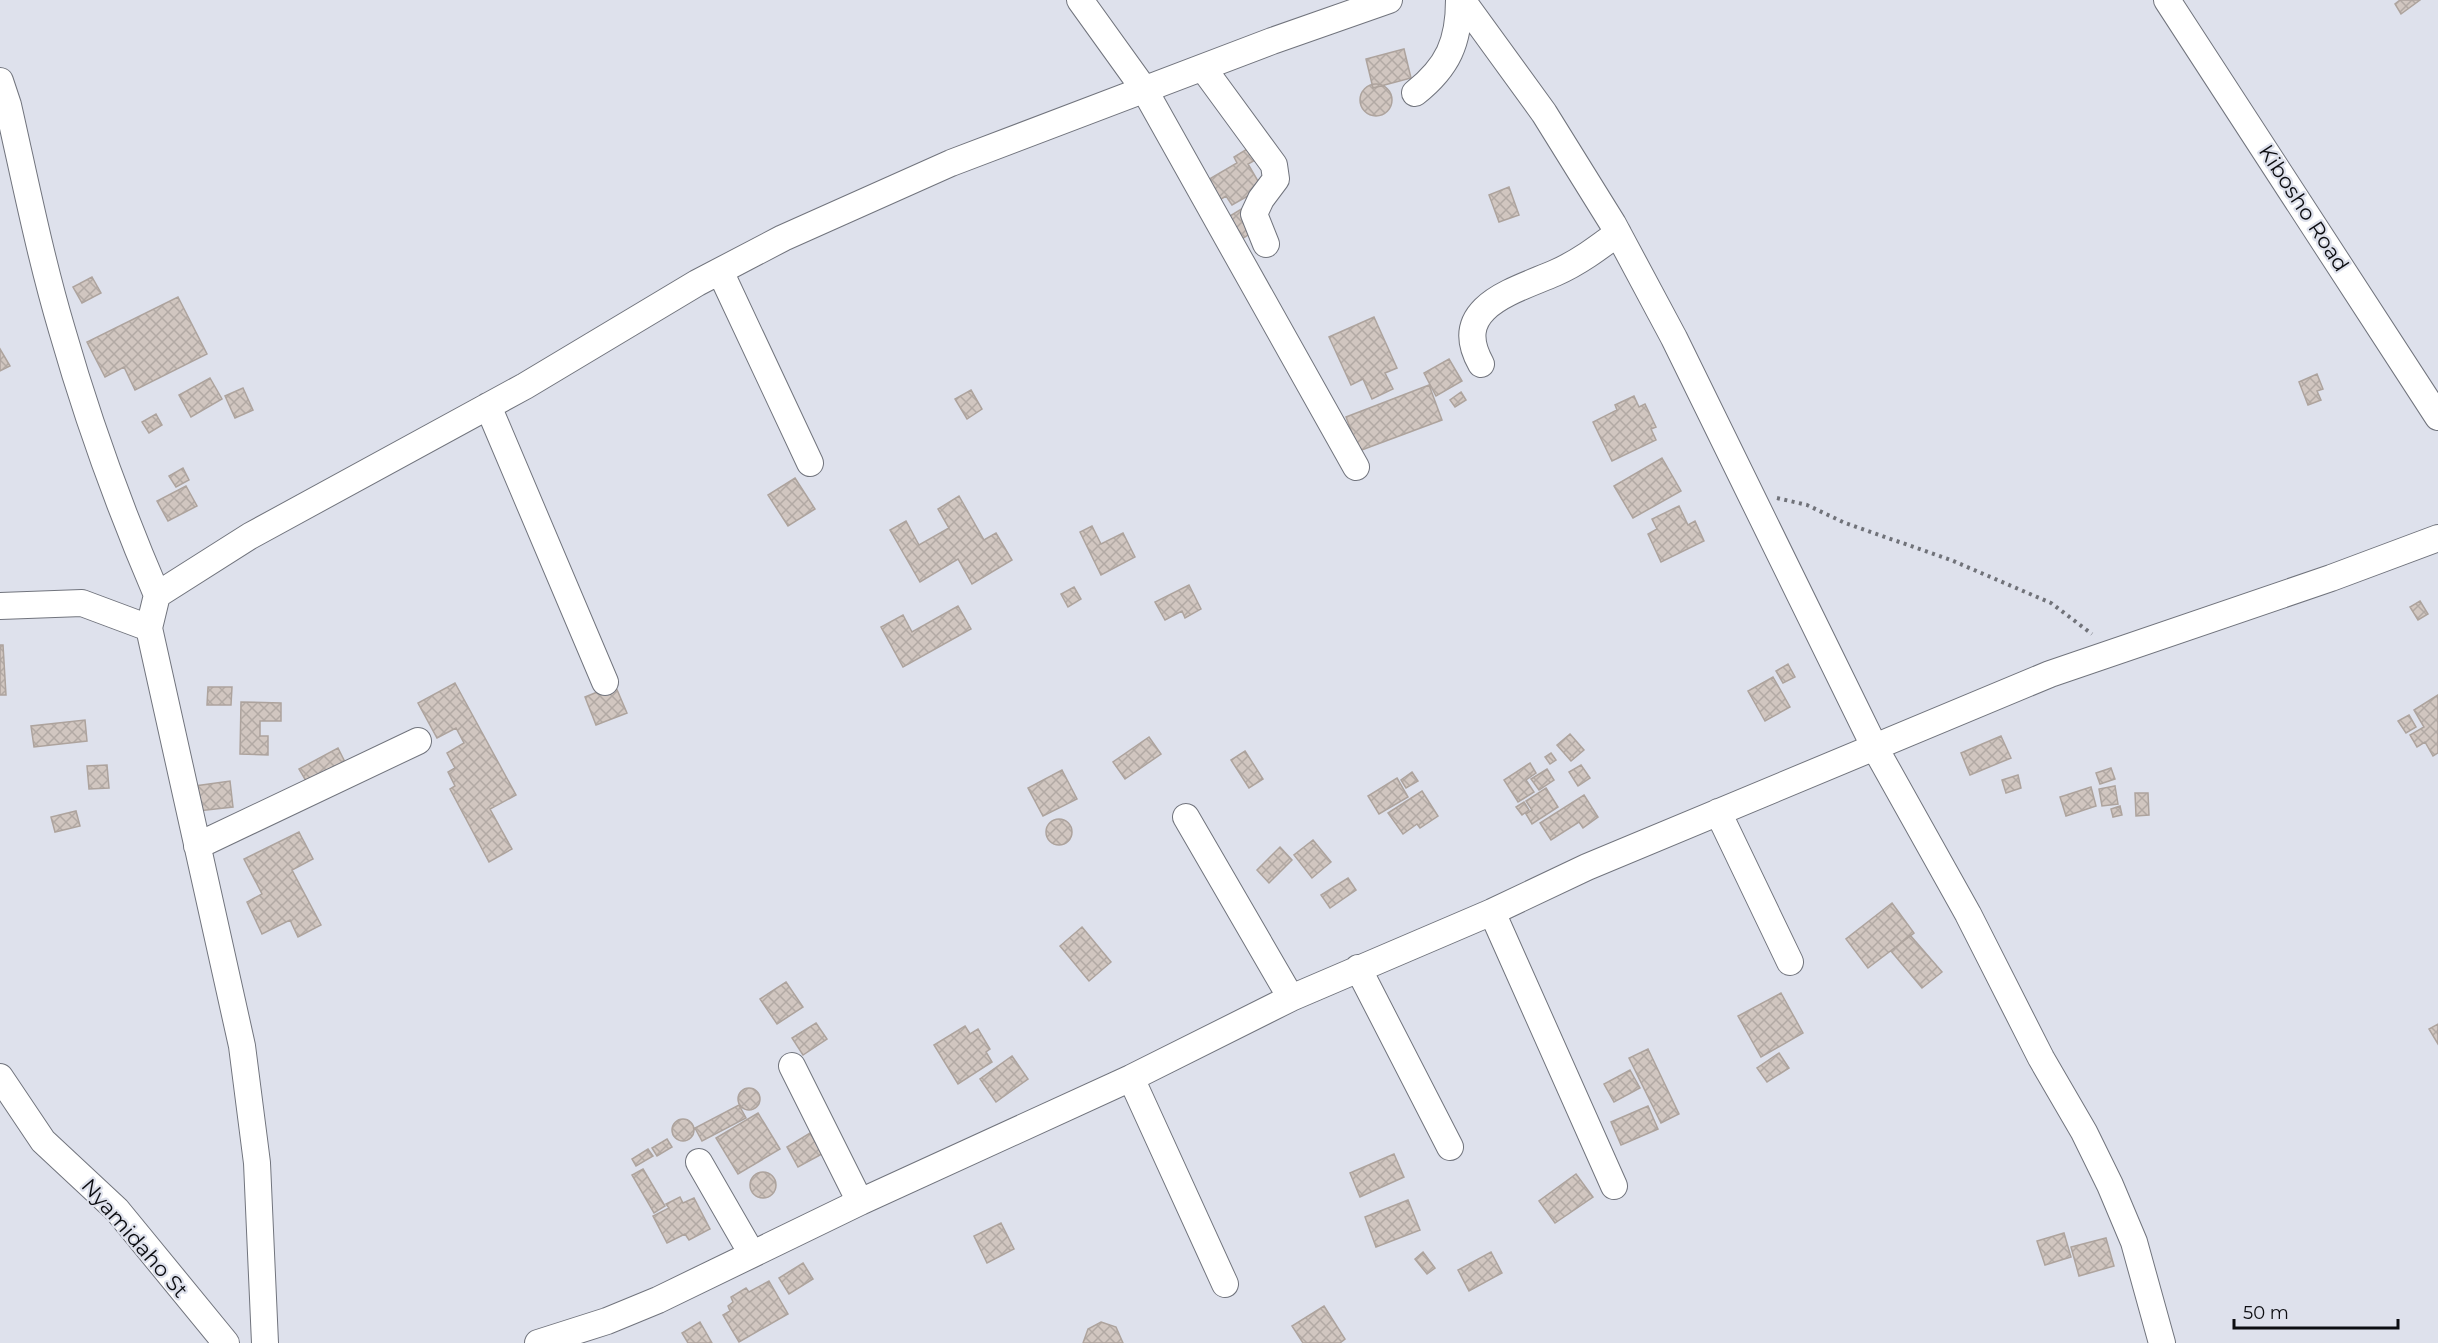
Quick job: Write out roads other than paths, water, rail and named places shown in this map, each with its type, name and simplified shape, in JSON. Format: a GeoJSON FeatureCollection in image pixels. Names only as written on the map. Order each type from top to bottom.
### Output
{"type":"FeatureCollection","features":[{"type":"Feature","properties":{"kind":"street"},"geometry":{"type":"LineString","coordinates":[[1080,0],[1144,89],[1356,467]]}},
{"type":"Feature","properties":{"kind":"street"},"geometry":{"type":"LineString","coordinates":[[157,595],[250,536],[488,406],[720,271],[868,199],[1144,89],[1389,0]]}},
{"type":"Feature","properties":{"kind":"street"},"geometry":{"type":"LineString","coordinates":[[1415,93],[1446,62],[1454,38],[1461,0]]}},
{"type":"Feature","properties":{"kind":"street"},"geometry":{"type":"LineString","coordinates":[[1461,0],[1544,113],[1618,233],[1674,338],[1874,746],[1968,914],[2040,1058],[2084,1132],[2110,1185],[2134,1242],[2162,1343]]}},
{"type":"Feature","properties":{"kind":"street","name":"Kibosho Road"},"geometry":{"type":"LineString","coordinates":[[2167,0],[2438,417]]}},
{"type":"Feature","properties":{"kind":"street"},"geometry":{"type":"LineString","coordinates":[[1203,68],[1274,165],[1276,179],[1261,199],[1254,214],[1266,244]]}},
{"type":"Feature","properties":{"kind":"street"},"geometry":{"type":"LineString","coordinates":[[0,81],[8,105],[42,255],[81,396],[118,503],[157,595],[149,628],[242,1046],[257,1163],[265,1343]]}},
{"type":"Feature","properties":{"kind":"street"},"geometry":{"type":"LineString","coordinates":[[1481,364],[1471,341],[1474,325],[1485,309],[1514,290],[1574,263],[1618,233]]}},
{"type":"Feature","properties":{"kind":"street"},"geometry":{"type":"LineString","coordinates":[[720,271],[810,463]]}},
{"type":"Feature","properties":{"kind":"street"},"geometry":{"type":"LineString","coordinates":[[488,406],[605,682]]}},
{"type":"Feature","properties":{"kind":"street"},"geometry":{"type":"LineString","coordinates":[[538,1343],[607,1321],[658,1300],[860,1202],[1131,1078],[1291,998],[1492,912],[1587,867],[2050,674],[2438,538]]}},
{"type":"Feature","properties":{"kind":"street"},"geometry":{"type":"LineString","coordinates":[[0,606],[82,603],[149,628]]}},
{"type":"Feature","properties":{"kind":"street"},"geometry":{"type":"LineString","coordinates":[[197,846],[418,741]]}},
{"type":"Feature","properties":{"kind":"street"},"geometry":{"type":"LineString","coordinates":[[1718,812],[1790,962]]}},
{"type":"Feature","properties":{"kind":"street"},"geometry":{"type":"LineString","coordinates":[[1186,817],[1291,998]]}},
{"type":"Feature","properties":{"kind":"street"},"geometry":{"type":"LineString","coordinates":[[1492,912],[1614,1186]]}},
{"type":"Feature","properties":{"kind":"street"},"geometry":{"type":"LineString","coordinates":[[1358,968],[1450,1147]]}},
{"type":"Feature","properties":{"kind":"street"},"geometry":{"type":"LineString","coordinates":[[792,1066],[860,1202]]}},
{"type":"Feature","properties":{"kind":"street","name":"Nyamidaho St"},"geometry":{"type":"LineString","coordinates":[[0,1077],[44,1141],[117,1210],[226,1343]]}},
{"type":"Feature","properties":{"kind":"street"},"geometry":{"type":"LineString","coordinates":[[1131,1078],[1225,1284]]}},
{"type":"Feature","properties":{"kind":"street"},"geometry":{"type":"LineString","coordinates":[[699,1162],[752,1254]]}}]}
